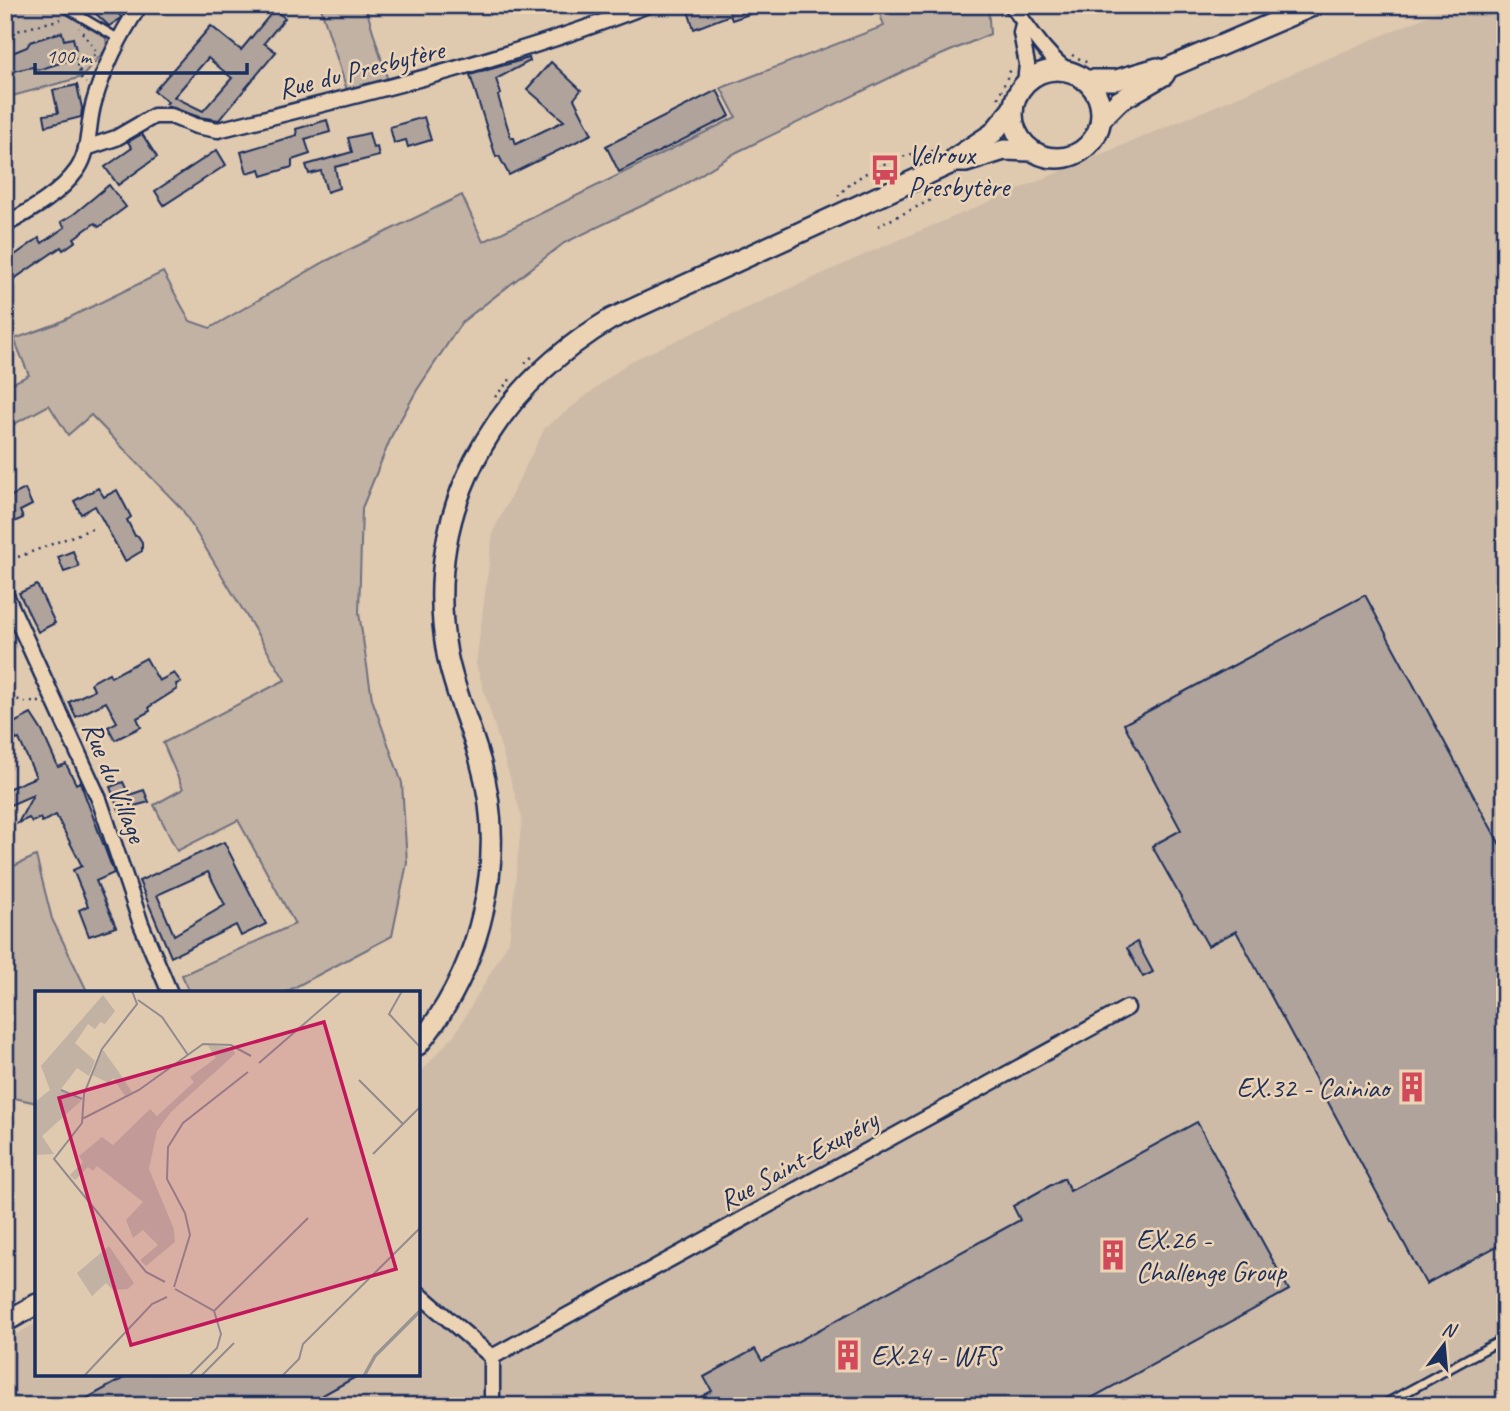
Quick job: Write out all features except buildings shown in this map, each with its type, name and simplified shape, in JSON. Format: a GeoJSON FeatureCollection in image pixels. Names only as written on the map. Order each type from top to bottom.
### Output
{"type":"FeatureCollection","features":[{"type":"Feature","properties":{"kind":"street"},"geometry":{"type":"LineString","coordinates":[[5,225],[48,199],[78,169],[86,148],[98,90],[118,39],[140,5]]}},
{"type":"Feature","properties":{"kind":"street","name":"Rue du Presbytère"},"geometry":{"type":"LineString","coordinates":[[86,148],[116,138],[154,116],[171,116],[196,126],[218,130],[429,78],[602,23],[648,5]]}},
{"type":"Feature","properties":{"kind":"street"},"geometry":{"type":"LineString","coordinates":[[1011,5],[1046,52],[1083,73],[1109,81],[1159,67],[1168,68],[1315,5]]}},
{"type":"Feature","properties":{"kind":"street"},"geometry":{"type":"LineString","coordinates":[[1023,24],[1021,33],[1027,64],[1025,84]]}},
{"type":"Feature","properties":{"kind":"street"},"geometry":{"type":"LineString","coordinates":[[1101,119],[1119,101],[1164,75],[1168,68]]}},
{"type":"Feature","properties":{"kind":"street"},"geometry":{"type":"LineString","coordinates":[[949,164],[959,154],[993,132],[1005,104],[1015,99],[1025,84],[1045,72],[1083,73]]}},
{"type":"Feature","properties":{"kind":"street"},"geometry":{"type":"LineString","coordinates":[[420,1042],[439,1016],[461,976],[479,928],[489,879],[491,838],[485,782],[481,761],[451,671],[443,610],[444,568],[451,526],[466,480],[496,422],[530,381],[570,345],[611,319],[949,164],[966,162],[1004,150],[1032,151],[1045,157],[1060,159],[1074,156],[1086,149],[1096,138],[1102,110],[1098,96],[1083,73]]}},
{"type":"Feature","properties":{"kind":"street"},"geometry":{"type":"LineString","coordinates":[[1005,104],[1017,132],[1032,151]]}},
{"type":"Feature","properties":{"kind":"street","name":"Rue du Village"},"geometry":{"type":"LineString","coordinates":[[5,593],[99,799],[141,924],[169,991]]}},
{"type":"Feature","properties":{"kind":"street","name":"Rue Saint-Exupéry"},"geometry":{"type":"LineString","coordinates":[[492,1357],[1127,1007]]}},
{"type":"Feature","properties":{"kind":"street"},"geometry":{"type":"LineString","coordinates":[[420,1295],[492,1357],[492,1406]]}},
{"type":"Feature","properties":{"kind":"street"},"geometry":{"type":"LineString","coordinates":[[5,1322],[35,1305]]}},
{"type":"Feature","properties":{"kind":"lane"},"geometry":{"type":"LineString","coordinates":[[61,5],[118,39]]}},
{"type":"Feature","properties":{"kind":"lane"},"geometry":{"type":"LineString","coordinates":[[1381,1406],[1505,1338]]}},
{"type":"Feature","properties":{"kind":"path"},"geometry":{"type":"LineString","coordinates":[[5,34],[60,19],[67,20]]}},
{"type":"Feature","properties":{"kind":"path"},"geometry":{"type":"LineString","coordinates":[[74,22],[97,52],[79,71]]}},
{"type":"Feature","properties":{"kind":"path"},"geometry":{"type":"LineString","coordinates":[[1064,51],[1083,73]]}},
{"type":"Feature","properties":{"kind":"path"},"geometry":{"type":"LineString","coordinates":[[70,56],[74,55],[82,80],[98,90]]}},
{"type":"Feature","properties":{"kind":"path"},"geometry":{"type":"LineString","coordinates":[[1005,104],[1013,64]]}},
{"type":"Feature","properties":{"kind":"path"},"geometry":{"type":"LineString","coordinates":[[831,200],[856,178],[914,153],[949,164],[935,198],[878,226]]}},
{"type":"Feature","properties":{"kind":"path"},"geometry":{"type":"LineString","coordinates":[[490,404],[511,378],[542,348]]}},
{"type":"Feature","properties":{"kind":"path"},"geometry":{"type":"LineString","coordinates":[[5,562],[94,528]]}},
{"type":"Feature","properties":{"kind":"path"},"geometry":{"type":"LineString","coordinates":[[5,693],[23,702],[55,701]]}},
{"type":"Feature","properties":{"kind":"shaded area"},"geometry":{"type":"Polygon","coordinates":[[[5,5],[52,5],[106,38],[107,48],[82,77],[5,98],[5,5]]]}},
{"type":"Feature","properties":{"kind":"shaded area"},"geometry":{"type":"Polygon","coordinates":[[[320,5],[365,5],[388,81],[347,90],[320,5]]]}},
{"type":"Feature","properties":{"kind":"shaded area"},"geometry":{"type":"Polygon","coordinates":[[[877,5],[988,5],[990,34],[906,70],[737,152],[677,189],[564,243],[462,322],[417,390],[392,435],[362,508],[359,613],[372,699],[402,783],[407,863],[392,936],[288,991],[189,991],[182,975],[295,924],[238,820],[177,851],[154,805],[183,789],[163,743],[285,680],[182,509],[91,415],[68,435],[49,405],[5,429],[5,387],[29,375],[14,339],[56,324],[163,272],[190,321],[210,328],[326,261],[462,195],[483,242],[736,117],[721,88],[884,26],[877,5]]]}},
{"type":"Feature","properties":{"kind":"shaded area"},"geometry":{"type":"Polygon","coordinates":[[[1454,5],[1505,5],[1505,1406],[5,1406],[5,1340],[35,1324],[35,1376],[420,1376],[420,1073],[455,1034],[509,941],[522,818],[476,664],[493,532],[545,428],[629,362],[868,253],[1454,5]]]}},
{"type":"Feature","properties":{"kind":"shaded area"},"geometry":{"type":"Polygon","coordinates":[[[36,856],[52,919],[87,991],[35,991],[35,1103],[5,1096],[5,870],[36,856]]]}},
{"type":"Feature","properties":{"kind":"place","name":"Velroux Presbytère"},"geometry":{"type":"Point","coordinates":[885,170]}},
{"type":"Feature","properties":{"kind":"place","name":"EX.32 - Cainiao"},"geometry":{"type":"Point","coordinates":[1412,1087]}},
{"type":"Feature","properties":{"kind":"place","name":"EX.26 - Challenge Group"},"geometry":{"type":"Point","coordinates":[1113,1255]}},
{"type":"Feature","properties":{"kind":"place","name":"EX.24 - WFS"},"geometry":{"type":"Point","coordinates":[848,1355]}}]}
